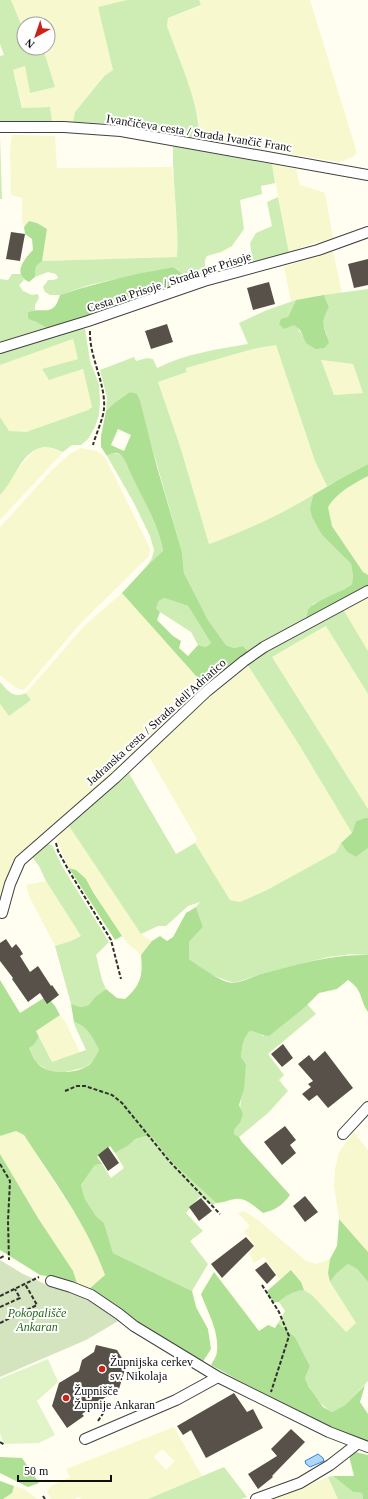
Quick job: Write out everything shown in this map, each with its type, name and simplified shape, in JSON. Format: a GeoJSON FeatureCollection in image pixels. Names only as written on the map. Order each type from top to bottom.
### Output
{"type":"FeatureCollection","features":[{"type":"Feature","properties":{"kind":"street","name":"Ivančičeva cesta / Strada Ivančič Franc"},"geometry":{"type":"LineString","coordinates":[[0,127],[64,127],[121,132],[368,175]]}},
{"type":"Feature","properties":{"kind":"street","name":"Cesta na Prisoje / Strada per Prisoje"},"geometry":{"type":"LineString","coordinates":[[0,348],[90,320],[204,281],[318,250],[368,232]]}},
{"type":"Feature","properties":{"kind":"street","name":"Jadranska cesta / Strada dell'Adriatico"},"geometry":{"type":"LineString","coordinates":[[2,913],[10,884],[20,861],[115,778],[207,691],[264,647],[368,591]]}},
{"type":"Feature","properties":{"kind":"street"},"geometry":{"type":"LineString","coordinates":[[343,1134],[368,1107]]}},
{"type":"Feature","properties":{"kind":"street"},"geometry":{"type":"LineString","coordinates":[[51,1281],[91,1294],[134,1326],[218,1377],[267,1402],[357,1444],[368,1447]]}},
{"type":"Feature","properties":{"kind":"street"},"geometry":{"type":"LineString","coordinates":[[85,1440],[176,1400],[218,1377]]}},
{"type":"Feature","properties":{"kind":"street"},"geometry":{"type":"LineString","coordinates":[[256,1499],[300,1483],[330,1465],[357,1444]]}},
{"type":"Feature","properties":{"kind":"path"},"geometry":{"type":"LineString","coordinates":[[90,320],[89,341],[102,389],[104,409],[93,445]]}},
{"type":"Feature","properties":{"kind":"path"},"geometry":{"type":"LineString","coordinates":[[54,830],[58,851],[111,940],[121,980]]}},
{"type":"Feature","properties":{"kind":"path"},"geometry":{"type":"LineString","coordinates":[[64,1091],[77,1086],[85,1086],[112,1095],[122,1104],[170,1162],[220,1214]]}},
{"type":"Feature","properties":{"kind":"path"},"geometry":{"type":"LineString","coordinates":[[0,1164],[10,1181],[8,1221],[9,1260]]}},
{"type":"Feature","properties":{"kind":"path"},"geometry":{"type":"LineString","coordinates":[[0,1258],[4,1256]]}},
{"type":"Feature","properties":{"kind":"path"},"geometry":{"type":"LineString","coordinates":[[0,1296],[39,1277]]}},
{"type":"Feature","properties":{"kind":"path"},"geometry":{"type":"LineString","coordinates":[[0,1323],[37,1305],[25,1284]]}},
{"type":"Feature","properties":{"kind":"path"},"geometry":{"type":"LineString","coordinates":[[262,1285],[279,1312],[290,1336],[267,1402]]}},
{"type":"Feature","properties":{"kind":"path"},"geometry":{"type":"LineString","coordinates":[[0,1308],[20,1298],[15,1289]]}},
{"type":"Feature","properties":{"kind":"path"},"geometry":{"type":"LineString","coordinates":[[97,1423],[106,1409]]}},
{"type":"Feature","properties":{"kind":"path"},"geometry":{"type":"LineString","coordinates":[[0,1442],[4,1445]]}},
{"type":"Feature","properties":{"kind":"green space"},"geometry":{"type":"Polygon","coordinates":[[[0,0],[11,0],[18,16],[16,16],[16,56],[45,56],[55,87],[30,93],[25,66],[13,70],[22,108],[50,107],[52,121],[0,121],[0,56],[4,55],[0,44],[0,0]]]}},
{"type":"Feature","properties":{"kind":"green space"},"geometry":{"type":"Polygon","coordinates":[[[11,0],[127,0],[98,7],[113,70],[103,76],[75,112],[73,122],[52,121],[50,107],[23,108],[13,70],[25,66],[30,93],[55,87],[45,56],[56,56],[56,16],[18,16],[11,0]]]}},
{"type":"Feature","properties":{"kind":"green space"},"geometry":{"type":"Polygon","coordinates":[[[127,0],[199,0],[201,5],[168,18],[167,26],[191,91],[198,118],[199,130],[211,136],[213,141],[129,124],[73,122],[75,112],[104,76],[113,70],[98,7],[127,0]]]}},
{"type":"Feature","properties":{"kind":"green space"},"geometry":{"type":"Polygon","coordinates":[[[199,0],[310,0],[357,153],[353,157],[339,162],[213,141],[211,136],[199,130],[199,120],[192,97],[167,27],[168,18],[201,6],[199,0]]]}},
{"type":"Feature","properties":{"kind":"green space"},"geometry":{"type":"Polygon","coordinates":[[[12,135],[55,136],[57,168],[172,167],[177,220],[177,257],[42,261],[47,229],[37,223],[29,221],[24,227],[22,221],[22,198],[11,195],[10,149],[12,135]]]}},
{"type":"Feature","properties":{"kind":"green space"},"geometry":{"type":"Polygon","coordinates":[[[0,136],[2,199],[0,199],[0,136]]]}},
{"type":"Feature","properties":{"kind":"green space"},"geometry":{"type":"Polygon","coordinates":[[[173,146],[272,164],[275,183],[261,186],[262,194],[240,200],[244,229],[232,246],[221,252],[207,256],[205,260],[205,276],[185,283],[178,269],[171,267],[160,271],[143,273],[89,285],[60,295],[50,295],[45,292],[43,287],[48,280],[58,278],[56,274],[48,272],[35,277],[36,265],[42,261],[177,257],[173,146]]]}},
{"type":"Feature","properties":{"kind":"green space"},"geometry":{"type":"Polygon","coordinates":[[[272,164],[296,169],[300,185],[325,193],[333,238],[305,246],[289,253],[272,164]]]}},
{"type":"Feature","properties":{"kind":"green space"},"geometry":{"type":"Polygon","coordinates":[[[278,197],[289,253],[253,263],[250,243],[256,233],[272,226],[267,202],[278,197]]]}},
{"type":"Feature","properties":{"kind":"green space"},"geometry":{"type":"Polygon","coordinates":[[[29,221],[37,223],[47,229],[42,261],[36,266],[35,277],[29,282],[24,279],[20,271],[23,262],[33,250],[32,239],[25,234],[24,227],[29,221]]]}},
{"type":"Feature","properties":{"kind":"green space"},"geometry":{"type":"Polygon","coordinates":[[[333,251],[342,293],[291,301],[284,267],[333,251]]]}},
{"type":"Feature","properties":{"kind":"green space"},"geometry":{"type":"Polygon","coordinates":[[[172,267],[181,273],[185,283],[47,329],[43,325],[28,318],[28,312],[47,310],[54,307],[60,295],[111,280],[172,267]]]}},
{"type":"Feature","properties":{"kind":"green space"},"geometry":{"type":"Polygon","coordinates":[[[12,274],[21,274],[24,280],[19,285],[23,291],[32,295],[38,294],[39,298],[35,305],[35,310],[28,312],[34,322],[42,324],[47,329],[0,345],[0,279],[8,280],[12,274]]]}},
{"type":"Feature","properties":{"kind":"green space"},"geometry":{"type":"Polygon","coordinates":[[[368,289],[368,464],[327,486],[315,461],[276,345],[253,349],[186,368],[187,372],[158,382],[180,446],[209,544],[262,522],[313,495],[310,508],[322,535],[351,564],[353,576],[352,584],[330,597],[313,604],[307,620],[249,652],[243,646],[234,648],[226,645],[208,620],[184,573],[182,552],[137,395],[130,392],[114,403],[106,411],[107,398],[100,370],[134,357],[136,361],[147,358],[153,359],[157,368],[190,356],[213,350],[248,344],[239,323],[267,310],[296,300],[288,317],[309,345],[315,349],[327,335],[324,327],[324,321],[325,314],[329,307],[324,295],[368,289]],[[321,360],[334,395],[363,393],[353,364],[321,360]]]}},
{"type":"Feature","properties":{"kind":"green space"},"geometry":{"type":"Polygon","coordinates":[[[324,295],[329,307],[324,317],[324,329],[329,343],[324,348],[315,349],[306,343],[300,330],[294,325],[284,329],[279,324],[281,319],[288,317],[296,300],[324,295]]]}},
{"type":"Feature","properties":{"kind":"green space"},"geometry":{"type":"Polygon","coordinates":[[[75,329],[85,329],[90,361],[99,384],[99,415],[95,427],[88,439],[81,445],[72,445],[63,452],[45,447],[30,453],[19,466],[0,495],[0,417],[9,431],[26,432],[88,410],[92,407],[83,369],[49,380],[42,369],[78,359],[73,339],[0,365],[0,352],[75,329]]]}},
{"type":"Feature","properties":{"kind":"green space"},"geometry":{"type":"Polygon","coordinates":[[[73,339],[78,359],[42,369],[49,380],[83,369],[92,407],[88,410],[26,432],[9,432],[0,417],[0,365],[73,339]]]}},
{"type":"Feature","properties":{"kind":"green space"},"geometry":{"type":"Polygon","coordinates":[[[276,345],[315,461],[327,486],[295,506],[263,522],[238,534],[209,544],[180,446],[158,382],[187,372],[186,368],[253,349],[276,345]]]}},
{"type":"Feature","properties":{"kind":"green space"},"geometry":{"type":"Polygon","coordinates":[[[320,360],[353,364],[363,393],[334,395],[320,360]]]}},
{"type":"Feature","properties":{"kind":"green space"},"geometry":{"type":"Polygon","coordinates":[[[130,392],[137,394],[182,552],[184,573],[208,620],[226,645],[234,648],[243,646],[249,652],[205,686],[122,593],[163,551],[161,540],[153,519],[123,457],[118,453],[107,456],[101,447],[101,436],[106,411],[114,403],[130,392]],[[118,429],[111,445],[124,451],[131,435],[118,429]],[[164,598],[159,601],[156,608],[160,612],[157,620],[173,636],[181,641],[179,648],[188,656],[198,645],[206,647],[211,643],[188,606],[164,598]]]}},
{"type":"Feature","properties":{"kind":"green space"},"geometry":{"type":"Polygon","coordinates":[[[47,447],[63,452],[0,520],[0,495],[5,490],[16,471],[27,458],[37,449],[47,447]]]}},
{"type":"Feature","properties":{"kind":"green space"},"geometry":{"type":"Polygon","coordinates":[[[81,448],[97,451],[105,457],[150,548],[149,556],[79,625],[24,690],[16,688],[0,675],[0,527],[53,469],[70,454],[81,448]]]}},
{"type":"Feature","properties":{"kind":"green space"},"geometry":{"type":"Polygon","coordinates":[[[111,453],[123,456],[126,461],[161,541],[163,552],[147,566],[152,558],[154,550],[150,536],[134,503],[107,456],[111,453]]]}},
{"type":"Feature","properties":{"kind":"green space"},"geometry":{"type":"Polygon","coordinates":[[[368,464],[368,476],[340,493],[328,507],[332,526],[363,572],[368,575],[368,586],[307,620],[308,610],[311,607],[321,600],[352,584],[353,576],[351,564],[322,535],[312,517],[310,508],[313,495],[368,464]]]}},
{"type":"Feature","properties":{"kind":"green space"},"geometry":{"type":"Polygon","coordinates":[[[368,476],[368,575],[363,572],[332,525],[328,507],[333,498],[368,476]]]}},
{"type":"Feature","properties":{"kind":"green space"},"geometry":{"type":"Polygon","coordinates":[[[122,593],[205,686],[161,730],[131,755],[127,753],[117,761],[120,767],[16,859],[9,870],[4,898],[0,902],[0,704],[9,716],[31,700],[26,693],[85,625],[122,593]]]}},
{"type":"Feature","properties":{"kind":"green space"},"geometry":{"type":"Polygon","coordinates":[[[368,595],[368,651],[343,609],[368,595]]]}},
{"type":"Feature","properties":{"kind":"green space"},"geometry":{"type":"Polygon","coordinates":[[[164,598],[188,606],[211,643],[206,647],[198,645],[191,632],[160,612],[156,608],[159,601],[164,598]]]}},
{"type":"Feature","properties":{"kind":"green space"},"geometry":{"type":"Polygon","coordinates":[[[343,609],[368,651],[368,694],[326,626],[272,657],[368,809],[368,818],[356,821],[352,833],[298,743],[247,664],[255,657],[343,609]]]}},
{"type":"Feature","properties":{"kind":"green space"},"geometry":{"type":"Polygon","coordinates":[[[327,626],[368,694],[368,809],[272,657],[327,626]]]}},
{"type":"Feature","properties":{"kind":"green space"},"geometry":{"type":"Polygon","coordinates":[[[247,664],[298,743],[352,833],[341,843],[336,852],[267,890],[240,902],[230,900],[195,843],[197,839],[147,753],[247,664]]]}},
{"type":"Feature","properties":{"kind":"green space"},"geometry":{"type":"Polygon","coordinates":[[[0,682],[15,695],[22,695],[26,693],[31,700],[9,716],[0,704],[0,682]]]}},
{"type":"Feature","properties":{"kind":"green space"},"geometry":{"type":"Polygon","coordinates":[[[127,770],[176,854],[195,843],[230,900],[240,902],[267,890],[336,852],[341,843],[347,852],[356,857],[368,848],[368,955],[352,954],[328,957],[261,974],[234,983],[209,974],[189,959],[189,942],[203,927],[196,907],[200,902],[188,906],[166,926],[158,926],[141,934],[67,823],[127,770]]]}},
{"type":"Feature","properties":{"kind":"green space"},"geometry":{"type":"Polygon","coordinates":[[[368,818],[368,848],[356,857],[347,852],[341,843],[352,833],[356,821],[368,818]]]}},
{"type":"Feature","properties":{"kind":"green space"},"geometry":{"type":"Polygon","coordinates":[[[67,823],[141,934],[152,941],[141,955],[131,947],[119,933],[86,879],[76,870],[69,868],[57,841],[61,831],[67,823]]]}},
{"type":"Feature","properties":{"kind":"green space"},"geometry":{"type":"Polygon","coordinates":[[[47,844],[52,845],[62,866],[109,942],[96,955],[102,980],[106,989],[95,997],[89,1005],[81,1007],[71,1004],[55,946],[81,936],[46,881],[39,866],[32,857],[47,844]]]}},
{"type":"Feature","properties":{"kind":"green space"},"geometry":{"type":"Polygon","coordinates":[[[69,868],[76,870],[86,879],[122,936],[115,940],[69,868]]]}},
{"type":"Feature","properties":{"kind":"green space"},"geometry":{"type":"Polygon","coordinates":[[[46,881],[81,936],[55,946],[29,896],[26,885],[46,881]]]}},
{"type":"Feature","properties":{"kind":"green space"},"geometry":{"type":"Polygon","coordinates":[[[196,907],[203,927],[189,942],[189,959],[211,974],[229,983],[241,982],[261,974],[327,958],[368,955],[368,1012],[357,988],[348,980],[337,989],[319,993],[304,1008],[269,1036],[250,1031],[244,1040],[241,1057],[246,1064],[244,1089],[239,1105],[243,1114],[240,1123],[234,1130],[234,1134],[239,1137],[290,1195],[281,1205],[275,1209],[263,1213],[250,1203],[239,1199],[216,1203],[171,1161],[153,1138],[145,1136],[136,1139],[115,1153],[110,1146],[97,1157],[102,1164],[95,1165],[81,1185],[85,1199],[96,1216],[104,1223],[113,1253],[192,1291],[196,1307],[208,1329],[211,1349],[202,1363],[134,1324],[116,1305],[97,1292],[89,1289],[105,1275],[98,1256],[79,1220],[24,1135],[16,1131],[0,1136],[0,980],[20,1013],[47,996],[60,1015],[36,1031],[39,1037],[34,1045],[29,1048],[36,1062],[40,1066],[53,1071],[67,1072],[81,1069],[86,1067],[94,1060],[99,1050],[92,1037],[86,1030],[74,1022],[71,1004],[81,1007],[89,1005],[95,997],[106,989],[117,998],[125,999],[135,989],[140,980],[142,969],[141,955],[152,941],[160,936],[167,941],[173,937],[186,913],[196,907]]]}},
{"type":"Feature","properties":{"kind":"green space"},"geometry":{"type":"Polygon","coordinates":[[[307,1004],[316,1014],[268,1054],[284,1075],[279,1080],[288,1091],[268,1113],[239,1137],[234,1134],[234,1130],[240,1123],[241,1101],[246,1064],[241,1057],[244,1040],[250,1031],[257,1032],[263,1036],[304,1008],[307,1004]]]}},
{"type":"Feature","properties":{"kind":"green space"},"geometry":{"type":"Polygon","coordinates":[[[60,1015],[66,1023],[80,1053],[52,1062],[36,1031],[60,1015]]]}},
{"type":"Feature","properties":{"kind":"green space"},"geometry":{"type":"Polygon","coordinates":[[[74,1022],[90,1033],[99,1050],[95,1059],[86,1067],[61,1073],[48,1070],[36,1063],[29,1048],[34,1045],[39,1037],[52,1062],[86,1050],[74,1022]]]}},
{"type":"Feature","properties":{"kind":"green space"},"geometry":{"type":"Polygon","coordinates":[[[16,1131],[24,1135],[87,1233],[99,1257],[105,1275],[89,1289],[82,1287],[77,1283],[73,1271],[38,1218],[0,1154],[0,1136],[16,1131]]]}},
{"type":"Feature","properties":{"kind":"green space"},"geometry":{"type":"Polygon","coordinates":[[[354,1132],[368,1150],[368,1252],[339,1219],[334,1186],[335,1169],[339,1152],[354,1132]]]}},
{"type":"Feature","properties":{"kind":"green space"},"geometry":{"type":"Polygon","coordinates":[[[145,1136],[153,1138],[216,1203],[212,1206],[200,1196],[186,1213],[203,1231],[190,1241],[208,1264],[192,1291],[113,1253],[104,1223],[96,1216],[85,1199],[81,1185],[95,1165],[102,1164],[111,1178],[124,1168],[115,1153],[133,1141],[145,1136]]]}},
{"type":"Feature","properties":{"kind":"green space"},"geometry":{"type":"Polygon","coordinates":[[[0,1154],[38,1218],[73,1271],[77,1283],[40,1275],[0,1250],[0,1154]]]}},
{"type":"Feature","properties":{"kind":"green space"},"geometry":{"type":"Polygon","coordinates":[[[244,1211],[258,1220],[305,1260],[316,1264],[330,1259],[328,1273],[330,1282],[356,1323],[345,1332],[312,1295],[304,1290],[301,1282],[292,1270],[280,1279],[264,1257],[254,1263],[249,1254],[255,1246],[244,1231],[250,1226],[238,1213],[244,1211]]]}},
{"type":"Feature","properties":{"kind":"green space"},"geometry":{"type":"Polygon","coordinates":[[[339,1219],[368,1252],[368,1282],[357,1269],[348,1264],[336,1274],[330,1282],[328,1273],[330,1259],[337,1246],[339,1219]]]}},
{"type":"Feature","properties":{"kind":"green space","name":"Pokopališče Ankaran"},"geometry":{"type":"Polygon","coordinates":[[[0,1260],[23,1274],[45,1284],[88,1297],[120,1320],[86,1340],[0,1377],[0,1260]]]}},
{"type":"Feature","properties":{"kind":"green space"},"geometry":{"type":"Polygon","coordinates":[[[348,1264],[357,1269],[368,1282],[368,1381],[345,1405],[332,1412],[319,1402],[307,1383],[305,1378],[310,1366],[295,1337],[278,1323],[285,1311],[279,1302],[290,1294],[304,1290],[312,1295],[346,1332],[356,1323],[330,1282],[336,1274],[348,1264]]]}},
{"type":"Feature","properties":{"kind":"green space"},"geometry":{"type":"Polygon","coordinates":[[[291,1270],[301,1282],[304,1290],[290,1294],[279,1302],[273,1302],[266,1292],[291,1270]]]}},
{"type":"Feature","properties":{"kind":"green space"},"geometry":{"type":"Polygon","coordinates":[[[214,1272],[259,1331],[268,1325],[275,1328],[278,1323],[295,1337],[310,1366],[305,1378],[309,1387],[323,1407],[332,1412],[345,1405],[365,1385],[360,1402],[368,1414],[368,1442],[308,1417],[211,1365],[217,1353],[216,1336],[215,1329],[201,1294],[214,1272]]]}},
{"type":"Feature","properties":{"kind":"green space"},"geometry":{"type":"Polygon","coordinates":[[[48,1359],[58,1382],[37,1401],[55,1435],[39,1443],[4,1444],[0,1434],[0,1379],[48,1359]]]}},
{"type":"Feature","properties":{"kind":"green space"},"geometry":{"type":"Polygon","coordinates":[[[174,1427],[202,1476],[148,1499],[81,1499],[79,1497],[74,1499],[51,1499],[47,1492],[51,1486],[70,1477],[66,1469],[174,1427]],[[162,1449],[154,1457],[166,1470],[175,1461],[162,1449]]]}},
{"type":"Feature","properties":{"kind":"green space"},"geometry":{"type":"Polygon","coordinates":[[[355,1452],[368,1455],[368,1499],[363,1499],[362,1493],[353,1492],[333,1476],[354,1476],[350,1454],[355,1452]]]}},
{"type":"Feature","properties":{"kind":"green space"},"geometry":{"type":"Polygon","coordinates":[[[0,1457],[22,1458],[39,1483],[28,1487],[0,1473],[0,1457]]]}},
{"type":"Feature","properties":{"kind":"green space"},"geometry":{"type":"Polygon","coordinates":[[[224,1467],[247,1497],[241,1499],[148,1499],[224,1467]]]}},
{"type":"Feature","properties":{"kind":"green space"},"geometry":{"type":"Polygon","coordinates":[[[333,1476],[353,1492],[362,1493],[363,1499],[338,1499],[328,1477],[333,1476]]]}},
{"type":"Feature","properties":{"kind":"green space"},"geometry":{"type":"Polygon","coordinates":[[[328,1477],[338,1499],[275,1499],[277,1498],[328,1477]]]}},
{"type":"Feature","properties":{"kind":"green space"},"geometry":{"type":"Polygon","coordinates":[[[0,1481],[14,1486],[12,1493],[3,1499],[0,1499],[0,1481]]]}},
{"type":"Feature","properties":{"kind":"green space"},"geometry":{"type":"Polygon","coordinates":[[[14,1486],[24,1489],[37,1499],[3,1499],[12,1493],[14,1486]]]}},
{"type":"Feature","properties":{"kind":"water"},"geometry":{"type":"Polygon","coordinates":[[[318,1454],[324,1461],[310,1467],[306,1464],[305,1461],[318,1454]]]}},
{"type":"Feature","properties":{"kind":"building"},"geometry":{"type":"Polygon","coordinates":[[[11,232],[25,234],[20,261],[6,259],[11,232]]]}},
{"type":"Feature","properties":{"kind":"building"},"geometry":{"type":"Polygon","coordinates":[[[368,259],[368,285],[354,288],[348,264],[368,259]]]}},
{"type":"Feature","properties":{"kind":"building"},"geometry":{"type":"Polygon","coordinates":[[[269,282],[275,304],[253,310],[247,288],[269,282]]]}},
{"type":"Feature","properties":{"kind":"building"},"geometry":{"type":"Polygon","coordinates":[[[167,324],[173,342],[151,349],[145,331],[167,324]]]}},
{"type":"Feature","properties":{"kind":"building"},"geometry":{"type":"Polygon","coordinates":[[[6,939],[12,948],[16,944],[20,949],[23,954],[20,956],[30,972],[38,966],[51,986],[52,985],[59,995],[47,1004],[40,993],[28,1002],[0,961],[0,943],[6,939]]]}},
{"type":"Feature","properties":{"kind":"building"},"geometry":{"type":"Polygon","coordinates":[[[283,1044],[293,1058],[282,1067],[271,1054],[283,1044]]]}},
{"type":"Feature","properties":{"kind":"building"},"geometry":{"type":"Polygon","coordinates":[[[325,1051],[353,1088],[328,1108],[317,1095],[309,1101],[302,1094],[311,1087],[308,1084],[313,1081],[298,1064],[309,1055],[314,1061],[325,1051]]]}},
{"type":"Feature","properties":{"kind":"building"},"geometry":{"type":"Polygon","coordinates":[[[285,1126],[296,1140],[290,1145],[296,1153],[282,1165],[264,1142],[285,1126]]]}},
{"type":"Feature","properties":{"kind":"building"},"geometry":{"type":"Polygon","coordinates":[[[108,1147],[119,1163],[108,1171],[98,1155],[108,1147]]]}},
{"type":"Feature","properties":{"kind":"building"},"geometry":{"type":"Polygon","coordinates":[[[305,1196],[318,1212],[305,1222],[293,1206],[305,1196]]]}},
{"type":"Feature","properties":{"kind":"building"},"geometry":{"type":"Polygon","coordinates":[[[201,1198],[212,1211],[199,1221],[189,1207],[201,1198]]]}},
{"type":"Feature","properties":{"kind":"building"},"geometry":{"type":"Polygon","coordinates":[[[246,1237],[254,1246],[222,1278],[211,1264],[246,1237]]]}},
{"type":"Feature","properties":{"kind":"building"},"geometry":{"type":"Polygon","coordinates":[[[266,1262],[276,1275],[267,1284],[255,1270],[266,1262]]]}},
{"type":"Feature","properties":{"kind":"building"},"geometry":{"type":"Polygon","coordinates":[[[96,1345],[117,1350],[123,1360],[126,1366],[119,1389],[82,1414],[84,1416],[67,1428],[52,1406],[59,1383],[79,1371],[82,1360],[94,1352],[96,1345]]]}},
{"type":"Feature","properties":{"kind":"building"},"geometry":{"type":"Polygon","coordinates":[[[234,1393],[247,1412],[253,1409],[263,1428],[206,1458],[191,1430],[183,1435],[177,1426],[234,1393]]]}},
{"type":"Feature","properties":{"kind":"building"},"geometry":{"type":"Polygon","coordinates":[[[291,1429],[305,1442],[272,1476],[273,1477],[258,1489],[248,1474],[277,1456],[271,1449],[291,1429]]]}},
{"type":"Feature","properties":{"kind":"place","name":"Župnijska cerkev sv. Nikolaja"},"geometry":{"type":"Point","coordinates":[102,1369]}},
{"type":"Feature","properties":{"kind":"place","name":"Župnišče Župnije Ankaran"},"geometry":{"type":"Point","coordinates":[66,1398]}}]}
